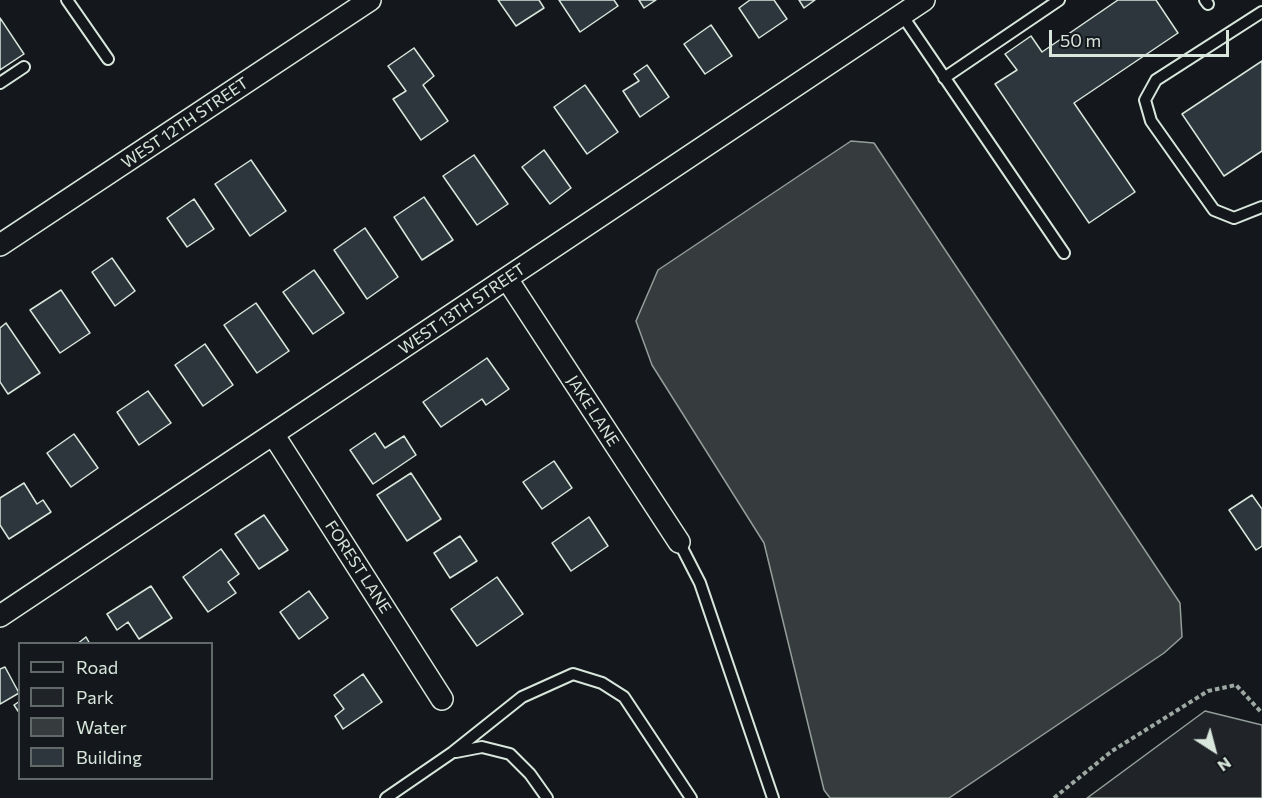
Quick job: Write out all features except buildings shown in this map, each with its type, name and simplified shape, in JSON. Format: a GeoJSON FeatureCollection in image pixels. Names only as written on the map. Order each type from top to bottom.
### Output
{"type":"FeatureCollection","features":[{"type":"Feature","properties":{"kind":"street","name":"WEST 12TH STREET"},"geometry":{"type":"LineString","coordinates":[[0,245],[370,0]]}},
{"type":"Feature","properties":{"kind":"street","name":"WEST 13TH STREET"},"geometry":{"type":"LineString","coordinates":[[0,616],[924,0]]}},
{"type":"Feature","properties":{"kind":"street","name":"JAKE LANE"},"geometry":{"type":"LineString","coordinates":[[507,279],[679,542]]}},
{"type":"Feature","properties":{"kind":"street","name":"FOREST LANE"},"geometry":{"type":"LineString","coordinates":[[273,434],[442,699]]}},
{"type":"Feature","properties":{"kind":"lane"},"geometry":{"type":"LineString","coordinates":[[67,0],[108,59]]}},
{"type":"Feature","properties":{"kind":"lane"},"geometry":{"type":"LineString","coordinates":[[944,78],[1059,0]]}},
{"type":"Feature","properties":{"kind":"lane"},"geometry":{"type":"LineString","coordinates":[[1262,12],[1156,80],[1145,100],[1150,121],[1214,210],[1234,218],[1262,207]]}},
{"type":"Feature","properties":{"kind":"lane"},"geometry":{"type":"LineString","coordinates":[[902,15],[1064,253]]}},
{"type":"Feature","properties":{"kind":"lane"},"geometry":{"type":"LineString","coordinates":[[0,83],[24,67]]}},
{"type":"Feature","properties":{"kind":"lane"},"geometry":{"type":"LineString","coordinates":[[679,542],[700,583],[773,798]]}},
{"type":"Feature","properties":{"kind":"lane"},"geometry":{"type":"LineString","coordinates":[[386,798],[453,753],[522,697],[573,674],[602,683],[624,697],[691,798]]}},
{"type":"Feature","properties":{"kind":"lane"},"geometry":{"type":"LineString","coordinates":[[453,753],[482,747],[510,754],[531,774],[547,798]]}},
{"type":"Feature","properties":{"kind":"path"},"geometry":{"type":"LineString","coordinates":[[1054,798],[1112,751],[1208,691],[1236,685],[1262,712]]}},
{"type":"Feature","properties":{"kind":"green space"},"geometry":{"type":"Polygon","coordinates":[[[1205,711],[1262,725],[1262,798],[1087,798],[1205,711]]]}},
{"type":"Feature","properties":{"kind":"water"},"geometry":{"type":"Polygon","coordinates":[[[851,141],[874,143],[1180,603],[1182,637],[1164,653],[949,798],[830,798],[824,790],[764,543],[652,365],[636,321],[658,270],[851,141]]]}}]}
